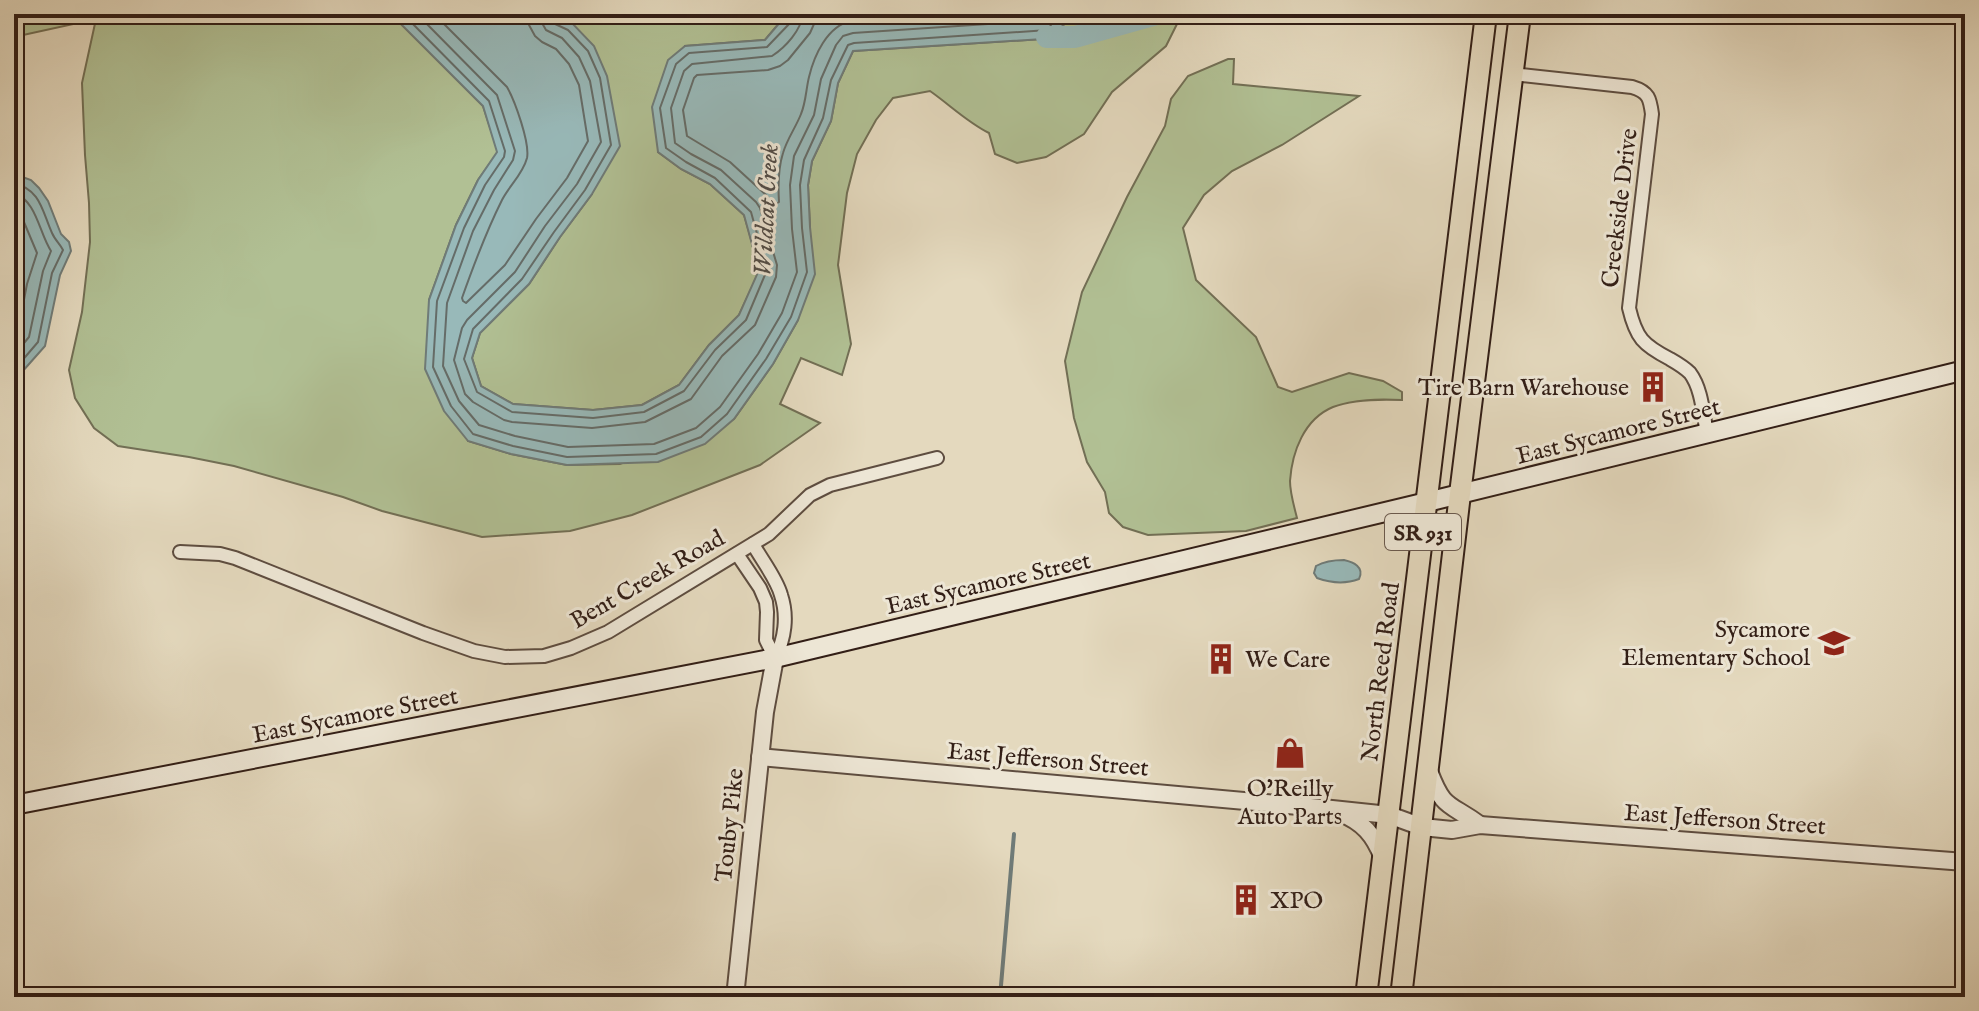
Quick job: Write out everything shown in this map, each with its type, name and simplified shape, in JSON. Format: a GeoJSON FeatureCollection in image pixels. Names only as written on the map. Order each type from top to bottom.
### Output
{"type":"FeatureCollection","features":[{"type":"Feature","properties":{"kind":"main road","name":"North Reed Road"},"geometry":{"type":"LineString","coordinates":[[1366,997],[1486,14]]}},
{"type":"Feature","properties":{"kind":"main road","name":"SR 931"},"geometry":{"type":"LineString","coordinates":[[1401,997],[1520,14]]}},
{"type":"Feature","properties":{"kind":"main road","name":"East Sycamore Street"},"geometry":{"type":"LineString","coordinates":[[14,805],[775,658],[1965,370]]}},
{"type":"Feature","properties":{"kind":"street","name":"Creekside Drive"},"geometry":{"type":"LineString","coordinates":[[1513,74],[1632,87],[1641,89],[1650,99],[1652,114],[1629,308],[1641,340],[1649,348],[1680,364],[1694,380],[1707,433]]}},
{"type":"Feature","properties":{"kind":"street","name":"Bent Creek Road"},"geometry":{"type":"LineString","coordinates":[[180,552],[235,558],[474,651],[505,657],[544,656],[608,632],[737,554],[769,534],[810,495],[830,485],[937,458]]}},
{"type":"Feature","properties":{"kind":"street","name":"Touby Pike"},"geometry":{"type":"LineString","coordinates":[[735,997],[765,712],[775,658],[784,636],[781,594],[753,544]]}},
{"type":"Feature","properties":{"kind":"street","name":"Touby Pike"},"geometry":{"type":"LineString","coordinates":[[737,554],[766,602],[766,640],[775,658]]}},
{"type":"Feature","properties":{"kind":"street","name":"East Jefferson Street"},"geometry":{"type":"LineString","coordinates":[[760,757],[1389,815],[1422,827],[1452,830],[1480,825],[1965,862]]}},
{"type":"Feature","properties":{"kind":"street","name":"East Jefferson Street"},"geometry":{"type":"LineString","coordinates":[[1429,770],[1437,793],[1444,802],[1480,825]]}},
{"type":"Feature","properties":{"kind":"street","name":"East Jefferson Street"},"geometry":{"type":"LineString","coordinates":[[1332,809],[1364,826],[1372,834],[1383,859]]}},
{"type":"Feature","properties":{"kind":"green space"},"geometry":{"type":"Polygon","coordinates":[[[14,14],[380,14],[398,21],[483,106],[498,152],[478,180],[456,225],[429,300],[468,441],[511,454],[567,465],[620,464],[734,419],[773,364],[798,320],[810,227],[808,185],[812,161],[831,121],[838,83],[853,51],[1074,37],[1051,14],[1182,14],[1166,46],[1112,92],[1084,134],[1046,157],[1017,163],[995,154],[989,133],[930,91],[893,98],[876,120],[857,154],[847,193],[838,265],[851,344],[842,375],[801,358],[780,404],[820,423],[760,465],[632,515],[570,531],[482,537],[382,511],[234,466],[118,446],[94,428],[75,398],[69,370],[82,312],[90,242],[82,83],[96,19],[14,37],[14,14]]]}},
{"type":"Feature","properties":{"kind":"green space"},"geometry":{"type":"Polygon","coordinates":[[[549,14],[787,14],[765,40],[685,46],[658,152],[681,169],[710,184],[744,215],[760,270],[739,315],[709,345],[679,385],[642,405],[593,410],[513,404],[481,386],[472,358],[480,333],[529,284],[592,194],[572,23],[549,14]]]}},
{"type":"Feature","properties":{"kind":"green space"},"geometry":{"type":"Polygon","coordinates":[[[1234,59],[1233,84],[1359,96],[1282,145],[1232,171],[1204,195],[1183,228],[1196,280],[1256,337],[1278,387],[1292,392],[1349,373],[1383,381],[1402,392],[1402,400],[1349,402],[1323,412],[1314,420],[1301,438],[1291,470],[1291,490],[1297,518],[1246,531],[1148,535],[1123,527],[1109,513],[1105,492],[1087,462],[1074,418],[1065,361],[1082,292],[1165,126],[1171,99],[1188,76],[1234,59]]]}},
{"type":"Feature","properties":{"kind":"water"},"geometry":{"type":"Polygon","coordinates":[[[380,14],[549,14],[572,23],[594,46],[607,76],[620,146],[592,194],[529,284],[480,333],[472,358],[481,386],[513,404],[593,410],[642,405],[679,385],[709,345],[739,315],[759,270],[744,215],[710,184],[681,169],[658,152],[652,107],[668,60],[685,46],[765,40],[787,14],[1051,14],[1075,37],[853,51],[838,83],[831,121],[812,161],[808,185],[815,274],[798,320],[773,364],[734,419],[705,444],[658,462],[567,465],[511,454],[468,441],[444,411],[425,369],[429,300],[456,225],[478,180],[497,152],[483,106],[398,21],[380,14]]]}},
{"type":"Feature","properties":{"kind":"water"},"geometry":{"type":"Polygon","coordinates":[[[14,176],[31,180],[39,188],[71,251],[60,275],[45,346],[14,381],[14,176]]]}},
{"type":"Feature","properties":{"kind":"water"},"geometry":{"type":"Polygon","coordinates":[[[1344,560],[1359,568],[1359,579],[1333,582],[1317,578],[1314,573],[1319,564],[1344,560]]]}},
{"type":"Feature","properties":{"kind":"waterway","name":"Wildcat Creek"},"geometry":{"type":"LineString","coordinates":[[1047,37],[1075,37],[1157,14]]}},
{"type":"Feature","properties":{"kind":"waterway"},"geometry":{"type":"LineString","coordinates":[[1000,997],[1014,834]]}},
{"type":"Feature","properties":{"kind":"place","name":"Tire Barn Warehouse"},"geometry":{"type":"Point","coordinates":[1653,387]}},
{"type":"Feature","properties":{"kind":"place","name":"Sycamore Elementary School"},"geometry":{"type":"Point","coordinates":[1834,643]}},
{"type":"Feature","properties":{"kind":"place","name":"We Care"},"geometry":{"type":"Point","coordinates":[1221,659]}},
{"type":"Feature","properties":{"kind":"place","name":"O'Reilly Auto Parts"},"geometry":{"type":"Point","coordinates":[1290,753]}},
{"type":"Feature","properties":{"kind":"place","name":"XPO"},"geometry":{"type":"Point","coordinates":[1246,900]}}]}
